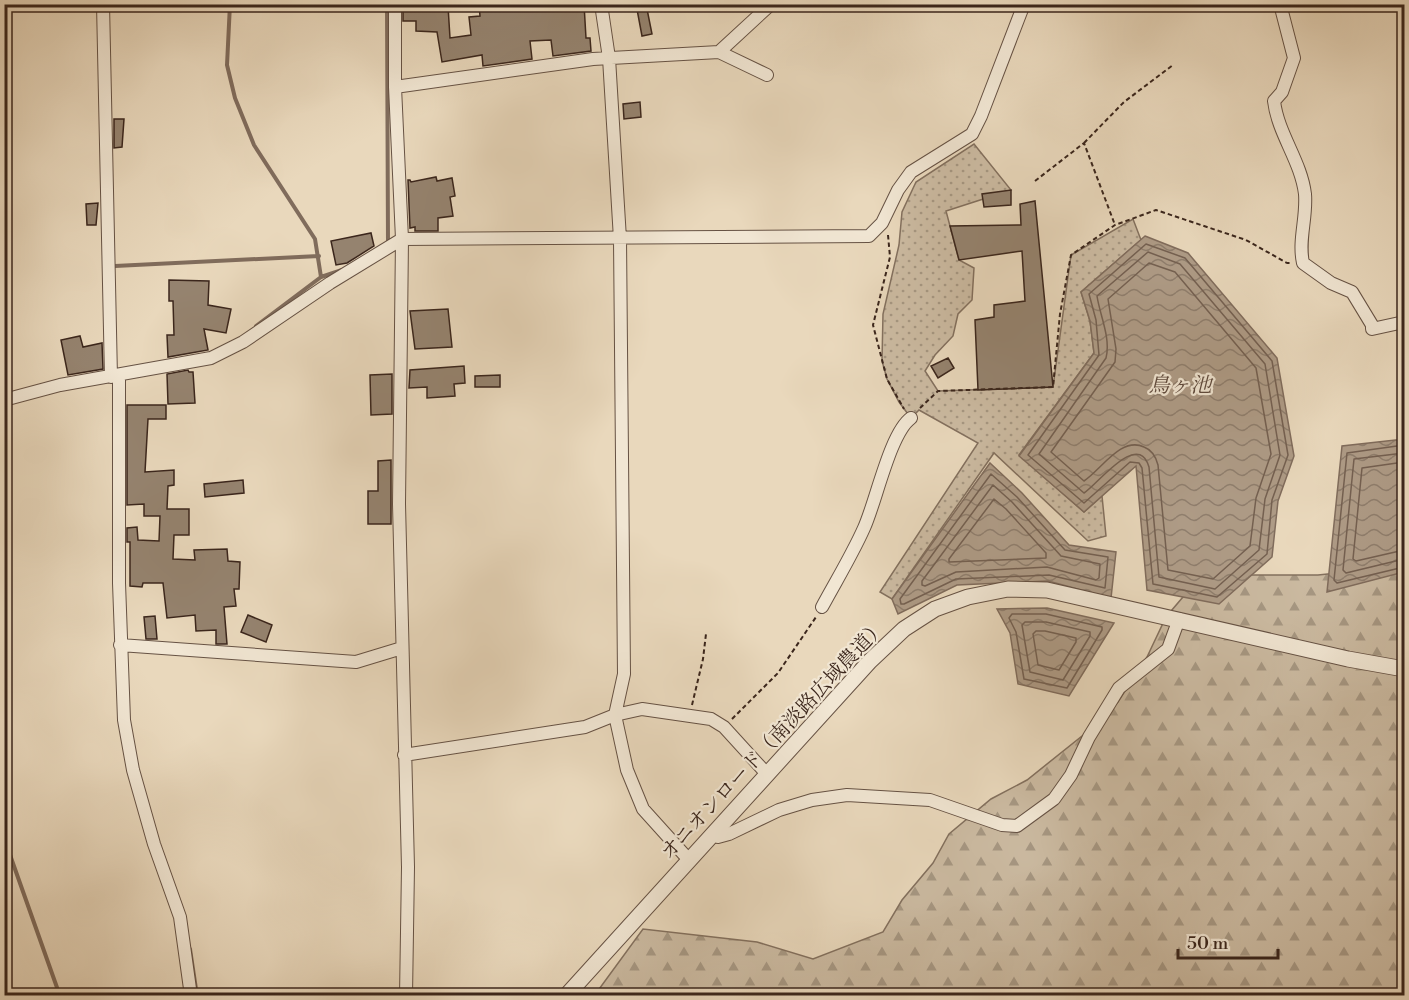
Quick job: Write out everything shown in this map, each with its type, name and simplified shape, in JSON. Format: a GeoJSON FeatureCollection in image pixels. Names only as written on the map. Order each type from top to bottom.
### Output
{"type":"FeatureCollection","features":[{"type":"Feature","properties":{"kind":"street"},"geometry":{"type":"LineString","coordinates":[[103,4],[115,376],[118,583],[124,720],[133,770],[154,844],[180,917],[191,996]]}},
{"type":"Feature","properties":{"kind":"street"},"geometry":{"type":"LineString","coordinates":[[395,4],[395,87],[402,239],[399,504],[408,867],[406,996]]}},
{"type":"Feature","properties":{"kind":"street"},"geometry":{"type":"LineString","coordinates":[[601,4],[609,58],[620,239],[624,674],[615,715],[627,770],[643,810],[690,860]]}},
{"type":"Feature","properties":{"kind":"street"},"geometry":{"type":"LineString","coordinates":[[719,52],[771,4]]}},
{"type":"Feature","properties":{"kind":"street"},"geometry":{"type":"LineString","coordinates":[[4,400],[60,385],[211,358],[243,342],[330,283],[402,239],[869,236],[882,223],[898,189],[911,172],[972,134],[1024,4]]}},
{"type":"Feature","properties":{"kind":"street"},"geometry":{"type":"LineString","coordinates":[[1280,4],[1294,57],[1282,92],[1274,101],[1275,112],[1299,168],[1305,194],[1300,249],[1303,263],[1331,283],[1352,292],[1372,329],[1404,322]]}},
{"type":"Feature","properties":{"kind":"street"},"geometry":{"type":"LineString","coordinates":[[395,87],[609,58],[719,52],[767,75]]}},
{"type":"Feature","properties":{"kind":"street"},"geometry":{"type":"LineString","coordinates":[[822,607],[863,529],[896,437],[910,417]]}},
{"type":"Feature","properties":{"kind":"street","name":"オニオンロード（南淡路広域農道）"},"geometry":{"type":"LineString","coordinates":[[566,996],[870,661],[904,628],[935,609],[968,597],[1008,589],[1047,590],[1348,659],[1404,669]]}},
{"type":"Feature","properties":{"kind":"street"},"geometry":{"type":"LineString","coordinates":[[713,833],[718,837],[729,834],[779,810],[812,800],[847,795],[930,801],[1002,825],[1017,826],[1054,799],[1071,775],[1089,737],[1119,688],[1168,648],[1179,619]]}},
{"type":"Feature","properties":{"kind":"street"},"geometry":{"type":"LineString","coordinates":[[120,645],[356,662],[402,648]]}},
{"type":"Feature","properties":{"kind":"street"},"geometry":{"type":"LineString","coordinates":[[405,755],[585,727],[615,715],[642,709],[711,719],[724,727],[766,774]]}},
{"type":"Feature","properties":{"kind":"path"},"geometry":{"type":"LineString","coordinates":[[1035,181],[1084,143],[1124,102],[1173,65]]}},
{"type":"Feature","properties":{"kind":"path"},"geometry":{"type":"LineString","coordinates":[[1084,143],[1114,225]]}},
{"type":"Feature","properties":{"kind":"path"},"geometry":{"type":"LineString","coordinates":[[882,223],[888,236],[890,257],[873,325],[887,379],[910,417],[938,392],[1053,387],[1060,314],[1071,255],[1114,225],[1156,210],[1246,240],[1287,263],[1303,263]]}},
{"type":"Feature","properties":{"kind":"path"},"geometry":{"type":"LineString","coordinates":[[724,727],[778,673],[807,633],[822,607]]}},
{"type":"Feature","properties":{"kind":"path"},"geometry":{"type":"LineString","coordinates":[[689,716],[703,658],[706,634]]}},
{"type":"Feature","properties":{"kind":"green space"},"geometry":{"type":"Polygon","coordinates":[[[974,144],[1011,190],[946,211],[959,260],[974,268],[972,300],[958,314],[953,336],[935,355],[925,371],[938,391],[1053,387],[1071,255],[1133,219],[1141,240],[1081,292],[1090,321],[1094,353],[1019,455],[1084,512],[1102,496],[1106,536],[1088,541],[994,453],[892,599],[880,592],[978,443],[919,410],[911,418],[899,402],[887,379],[882,361],[883,314],[899,245],[902,212],[916,182],[974,144]]]}},
{"type":"Feature","properties":{"kind":"green space"},"geometry":{"type":"Polygon","coordinates":[[[1404,564],[1404,995],[594,996],[643,929],[757,942],[813,959],[883,932],[902,900],[933,863],[949,834],[991,799],[1027,780],[1087,732],[1118,702],[1147,657],[1166,617],[1183,597],[1249,575],[1318,575],[1404,564]]]}},
{"type":"Feature","properties":{"kind":"water","name":"鳥ヶ池"},"geometry":{"type":"Polygon","coordinates":[[[1145,236],[1188,253],[1277,358],[1294,456],[1278,501],[1272,557],[1219,604],[1147,590],[1136,466],[1084,512],[1019,456],[1094,353],[1090,321],[1081,292],[1145,236]]]}},
{"type":"Feature","properties":{"kind":"water"},"geometry":{"type":"Polygon","coordinates":[[[1404,439],[1404,572],[1327,592],[1342,446],[1404,439]]]}},
{"type":"Feature","properties":{"kind":"water"},"geometry":{"type":"Polygon","coordinates":[[[990,463],[1022,493],[1069,545],[1116,552],[1111,598],[1048,581],[957,585],[898,614],[892,599],[990,463]]]}},
{"type":"Feature","properties":{"kind":"water"},"geometry":{"type":"Polygon","coordinates":[[[1047,608],[1114,623],[1069,696],[1018,684],[1010,633],[997,609],[1047,608]]]}},
{"type":"Feature","properties":{"kind":"building"},"geometry":{"type":"Polygon","coordinates":[[[403,4],[427,4],[428,7],[448,6],[450,38],[471,35],[469,17],[480,16],[479,4],[511,4],[512,11],[554,9],[554,4],[584,4],[586,38],[590,38],[591,51],[553,56],[551,40],[530,41],[532,59],[483,66],[482,55],[442,62],[437,32],[416,31],[416,21],[403,21],[403,4]]]}},
{"type":"Feature","properties":{"kind":"building"},"geometry":{"type":"Polygon","coordinates":[[[636,4],[646,4],[652,34],[642,36],[636,4]]]}},
{"type":"Feature","properties":{"kind":"building"},"geometry":{"type":"Polygon","coordinates":[[[640,102],[641,117],[624,119],[623,104],[640,102]]]}},
{"type":"Feature","properties":{"kind":"building"},"geometry":{"type":"Polygon","coordinates":[[[114,119],[124,119],[122,147],[114,148],[114,119]]]}},
{"type":"Feature","properties":{"kind":"building"},"geometry":{"type":"Polygon","coordinates":[[[436,177],[437,181],[452,178],[455,196],[450,197],[453,216],[438,218],[438,231],[415,231],[415,227],[410,228],[408,180],[411,182],[436,177]]]}},
{"type":"Feature","properties":{"kind":"building"},"geometry":{"type":"Polygon","coordinates":[[[1011,190],[1011,205],[984,207],[982,194],[1011,190]]]}},
{"type":"Feature","properties":{"kind":"building"},"geometry":{"type":"Polygon","coordinates":[[[1035,201],[1053,387],[978,390],[975,320],[994,317],[994,305],[1025,301],[1022,251],[959,260],[950,226],[1021,225],[1020,204],[1035,201]]]}},
{"type":"Feature","properties":{"kind":"building"},"geometry":{"type":"Polygon","coordinates":[[[98,203],[96,225],[87,225],[86,204],[98,203]]]}},
{"type":"Feature","properties":{"kind":"building"},"geometry":{"type":"Polygon","coordinates":[[[371,233],[374,246],[347,263],[336,265],[331,241],[371,233]]]}},
{"type":"Feature","properties":{"kind":"building"},"geometry":{"type":"Polygon","coordinates":[[[169,280],[209,281],[208,305],[231,309],[226,333],[204,329],[208,350],[168,357],[167,335],[174,335],[173,301],[169,301],[169,280]]]}},
{"type":"Feature","properties":{"kind":"building"},"geometry":{"type":"Polygon","coordinates":[[[448,309],[452,347],[415,349],[410,311],[448,309]]]}},
{"type":"Feature","properties":{"kind":"building"},"geometry":{"type":"Polygon","coordinates":[[[80,336],[83,347],[102,343],[103,369],[68,375],[61,340],[80,336]]]}},
{"type":"Feature","properties":{"kind":"building"},"geometry":{"type":"Polygon","coordinates":[[[948,358],[954,368],[938,378],[931,366],[948,358]]]}},
{"type":"Feature","properties":{"kind":"building"},"geometry":{"type":"Polygon","coordinates":[[[464,366],[465,383],[454,384],[455,396],[427,398],[427,387],[409,388],[410,370],[464,366]]]}},
{"type":"Feature","properties":{"kind":"building"},"geometry":{"type":"Polygon","coordinates":[[[188,370],[193,372],[195,403],[168,404],[167,374],[188,370]]]}},
{"type":"Feature","properties":{"kind":"building"},"geometry":{"type":"Polygon","coordinates":[[[392,374],[392,414],[371,415],[370,375],[392,374]]]}},
{"type":"Feature","properties":{"kind":"building"},"geometry":{"type":"Polygon","coordinates":[[[500,375],[500,387],[475,387],[475,376],[500,375]]]}},
{"type":"Feature","properties":{"kind":"building"},"geometry":{"type":"Polygon","coordinates":[[[127,405],[166,405],[166,419],[148,419],[145,472],[174,470],[174,485],[168,486],[167,509],[189,509],[189,535],[174,535],[173,559],[195,560],[194,550],[227,549],[228,561],[240,562],[239,589],[234,589],[236,606],[224,607],[227,644],[216,644],[216,630],[196,631],[195,615],[167,618],[163,583],[143,583],[142,587],[130,586],[130,542],[127,542],[127,528],[137,527],[138,540],[159,541],[160,516],[144,516],[144,504],[127,505],[127,405]]]}},
{"type":"Feature","properties":{"kind":"building"},"geometry":{"type":"Polygon","coordinates":[[[391,460],[391,524],[368,524],[368,491],[378,491],[378,461],[391,460]]]}},
{"type":"Feature","properties":{"kind":"building"},"geometry":{"type":"Polygon","coordinates":[[[243,480],[244,493],[205,497],[204,484],[243,480]]]}},
{"type":"Feature","properties":{"kind":"building"},"geometry":{"type":"Polygon","coordinates":[[[248,615],[272,625],[266,642],[241,632],[248,615]]]}},
{"type":"Feature","properties":{"kind":"building"},"geometry":{"type":"Polygon","coordinates":[[[155,616],[157,639],[146,639],[144,617],[155,616]]]}},
{"type":"Feature","properties":{"kind":"waterway"},"geometry":{"type":"LineString","coordinates":[[230,4],[227,65],[235,98],[254,145],[315,239],[321,277]]}},
{"type":"Feature","properties":{"kind":"waterway"},"geometry":{"type":"LineString","coordinates":[[387,4],[388,244]]}},
{"type":"Feature","properties":{"kind":"waterway"},"geometry":{"type":"LineString","coordinates":[[115,266],[319,256]]}},
{"type":"Feature","properties":{"kind":"waterway"},"geometry":{"type":"LineString","coordinates":[[256,326],[321,277],[342,270]]}},
{"type":"Feature","properties":{"kind":"waterway"},"geometry":{"type":"LineString","coordinates":[[4,838],[60,996]]}},
{"type":"Feature","properties":{"kind":"waterway"},"geometry":{"type":"LineString","coordinates":[[190,949],[196,989]]}}]}
